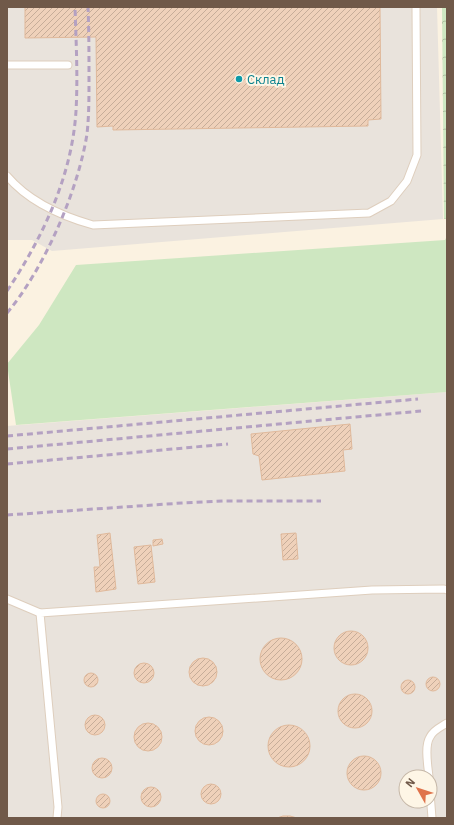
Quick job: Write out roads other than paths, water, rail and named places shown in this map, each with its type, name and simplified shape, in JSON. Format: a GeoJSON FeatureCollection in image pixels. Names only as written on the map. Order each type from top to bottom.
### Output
{"type":"FeatureCollection","features":[{"type":"Feature","properties":{"kind":"lane"},"geometry":{"type":"LineString","coordinates":[[7,176],[16,186],[46,208],[93,225],[369,213],[391,201],[407,182],[417,156],[416,7]]}},
{"type":"Feature","properties":{"kind":"lane"},"geometry":{"type":"LineString","coordinates":[[7,65],[68,65]]}},
{"type":"Feature","properties":{"kind":"lane"},"geometry":{"type":"LineString","coordinates":[[7,599],[40,613],[372,590],[444,588],[447,590]]}},
{"type":"Feature","properties":{"kind":"lane"},"geometry":{"type":"LineString","coordinates":[[40,613],[58,807],[57,818]]}},
{"type":"Feature","properties":{"kind":"lane"},"geometry":{"type":"LineString","coordinates":[[428,769],[426,752],[429,737],[437,729],[447,723]]}},
{"type":"Feature","properties":{"kind":"railway"},"geometry":{"type":"LineString","coordinates":[[7,291],[44,227],[54,205],[69,159],[77,98],[75,7]]}},
{"type":"Feature","properties":{"kind":"railway"},"geometry":{"type":"LineString","coordinates":[[7,313],[21,295],[46,252],[58,228],[76,180],[87,134],[89,114],[88,7]]}},
{"type":"Feature","properties":{"kind":"railway"},"geometry":{"type":"LineString","coordinates":[[7,436],[418,399]]}},
{"type":"Feature","properties":{"kind":"railway"},"geometry":{"type":"LineString","coordinates":[[7,449],[421,411]]}},
{"type":"Feature","properties":{"kind":"railway"},"geometry":{"type":"LineString","coordinates":[[7,464],[228,444]]}},
{"type":"Feature","properties":{"kind":"railway"},"geometry":{"type":"LineString","coordinates":[[7,515],[223,501],[321,501]]}},
{"type":"Feature","properties":{"kind":"place","name":"Склад"},"geometry":{"type":"Point","coordinates":[239,79]}}]}
